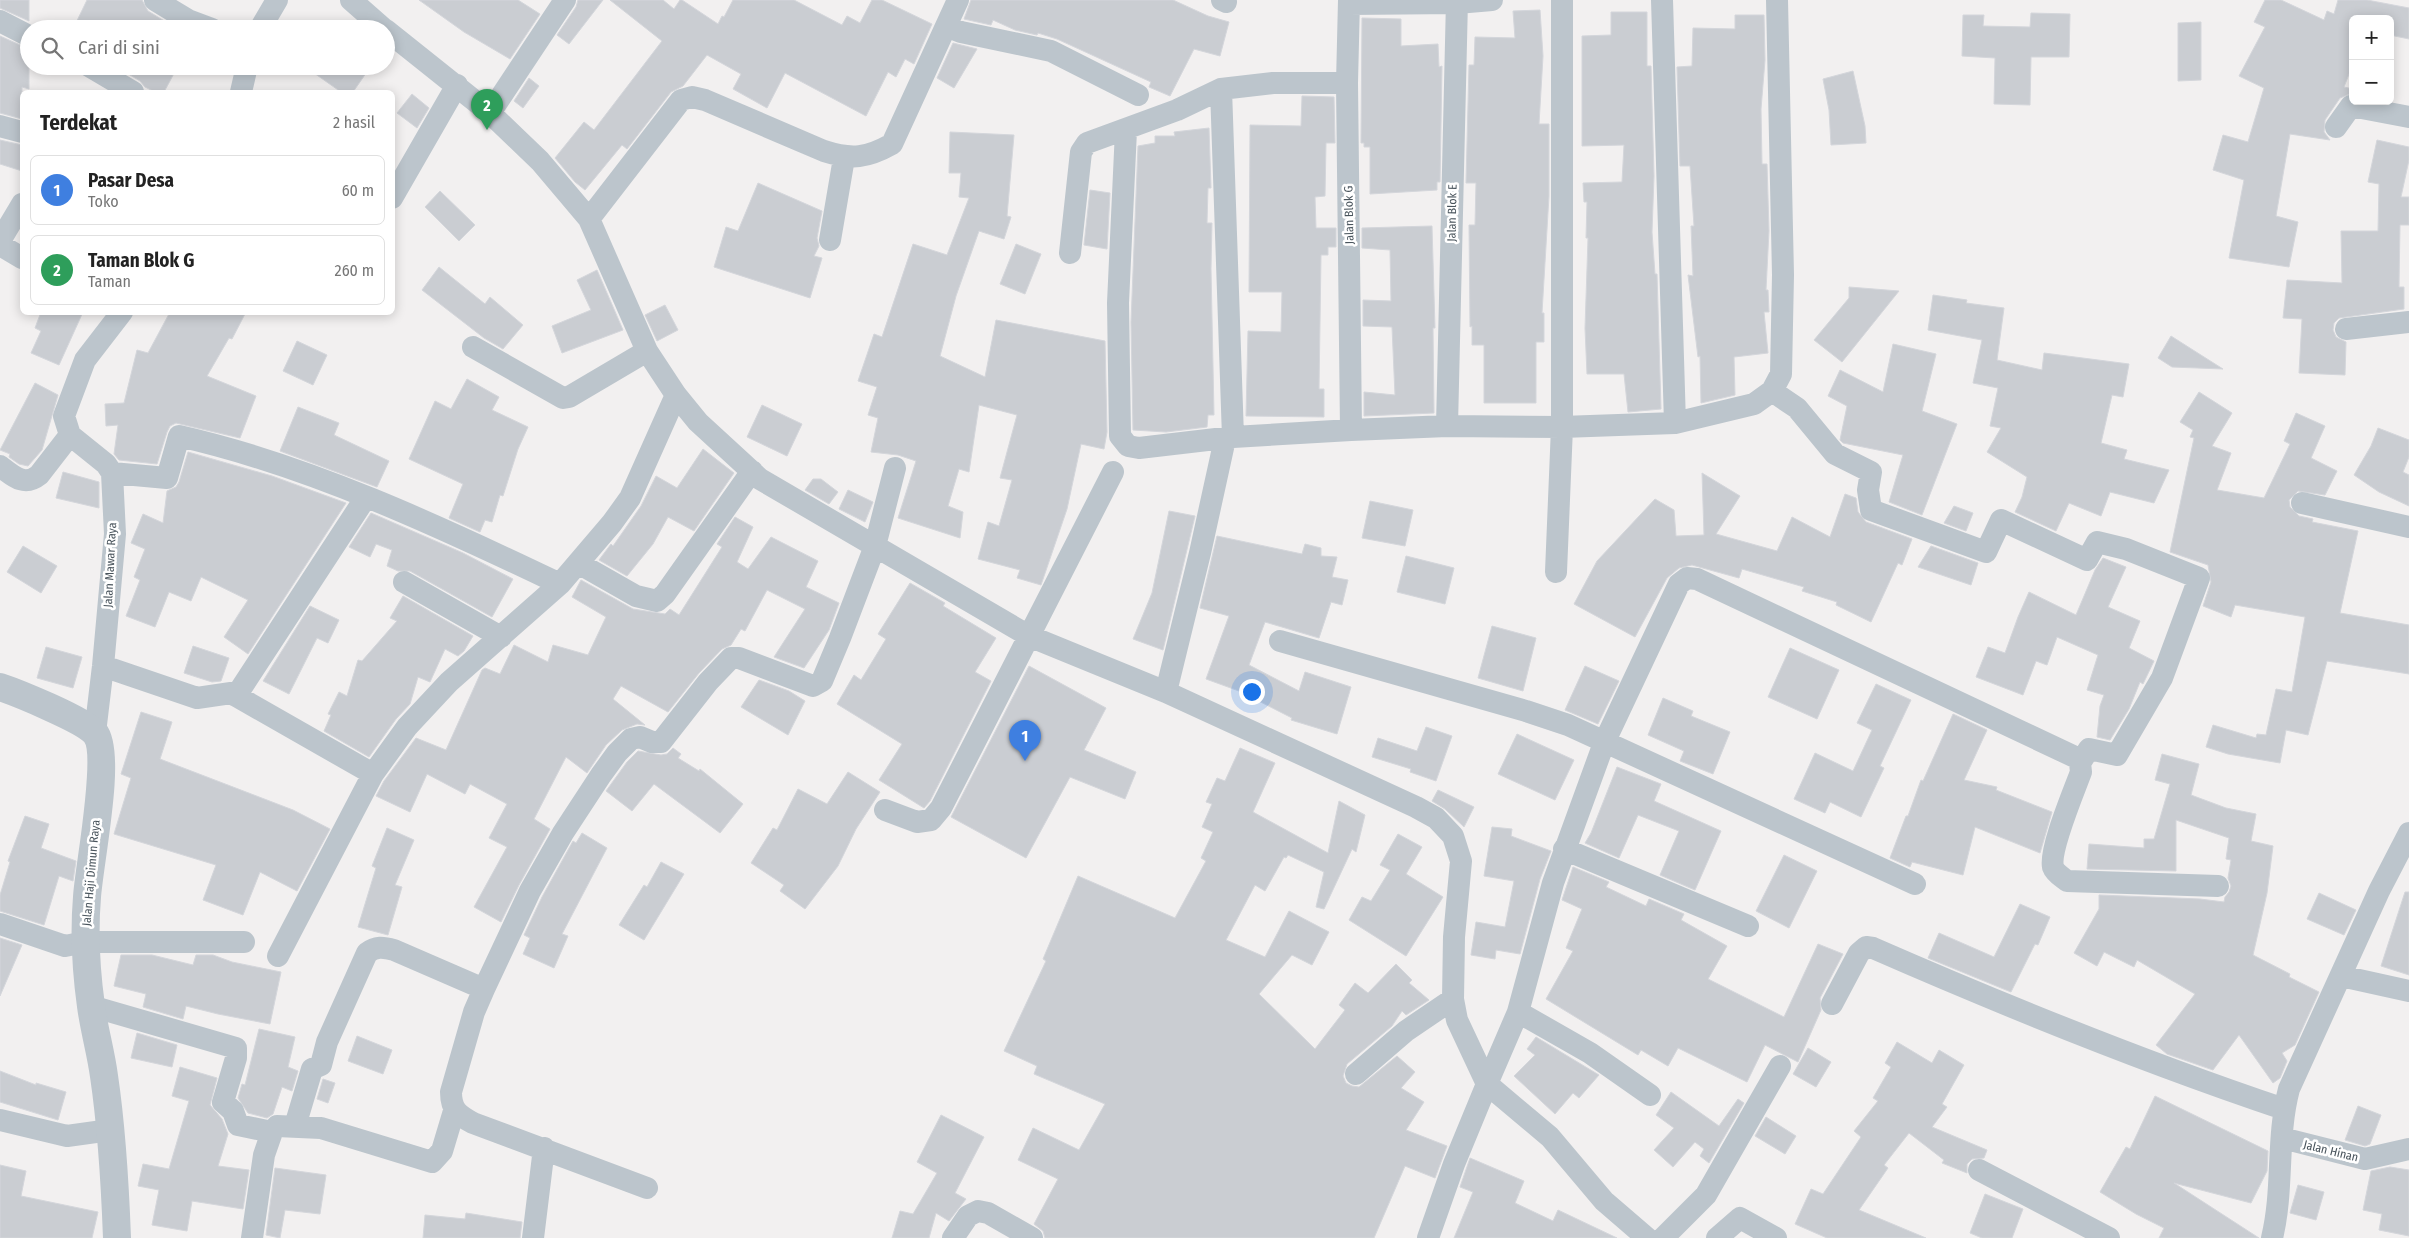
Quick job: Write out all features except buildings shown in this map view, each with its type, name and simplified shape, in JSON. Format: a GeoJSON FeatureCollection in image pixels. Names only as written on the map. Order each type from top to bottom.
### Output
{"type":"FeatureCollection","features":[{"type":"Feature","properties":{"kind":"street"},"geometry":{"type":"LineString","coordinates":[[155,0],[188,20]]}},
{"type":"Feature","properties":{"kind":"street"},"geometry":{"type":"LineString","coordinates":[[265,20],[277,0]]}},
{"type":"Feature","properties":{"kind":"street"},"geometry":{"type":"LineString","coordinates":[[351,0],[374,20]]}},
{"type":"Feature","properties":{"kind":"street"},"geometry":{"type":"LineString","coordinates":[[490,112],[565,0]]}},
{"type":"Feature","properties":{"kind":"street"},"geometry":{"type":"LineString","coordinates":[[589,219],[681,100],[692,97],[705,100],[844,158],[873,155],[892,144],[958,0]]}},
{"type":"Feature","properties":{"kind":"street"},"geometry":{"type":"LineString","coordinates":[[1349,2],[1492,0]]}},
{"type":"Feature","properties":{"kind":"street"},"geometry":{"type":"LineString","coordinates":[[1556,572],[1562,426],[1562,0]]}},
{"type":"Feature","properties":{"kind":"street"},"geometry":{"type":"LineString","coordinates":[[1662,0],[1675,423]]}},
{"type":"Feature","properties":{"kind":"street"},"geometry":{"type":"LineString","coordinates":[[1126,130],[1118,302],[1120,436],[1128,446],[1139,448],[1229,438],[1351,430],[1447,426],[1562,426],[1675,423],[1754,404],[1772,391],[1781,374],[1783,276],[1777,0]]}},
{"type":"Feature","properties":{"kind":"street","name":"Jalan Blok E"},"geometry":{"type":"LineString","coordinates":[[1447,426],[1457,1]]}},
{"type":"Feature","properties":{"kind":"street","name":"Jalan Blok G"},"geometry":{"type":"LineString","coordinates":[[1349,2],[1347,83],[1351,430]]}},
{"type":"Feature","properties":{"kind":"street"},"geometry":{"type":"LineString","coordinates":[[0,22],[20,32]]}},
{"type":"Feature","properties":{"kind":"street"},"geometry":{"type":"LineString","coordinates":[[946,26],[961,32],[1051,51],[1138,95]]}},
{"type":"Feature","properties":{"kind":"street"},"geometry":{"type":"LineString","coordinates":[[395,38],[490,112],[540,161],[589,219],[648,351],[676,395],[698,422],[760,479],[1029,636],[1166,692],[1436,818],[1453,836],[1461,861],[1454,937],[1454,999],[1457,1020],[1487,1084],[1550,1137],[1604,1202],[1647,1238]]}},
{"type":"Feature","properties":{"kind":"street"},"geometry":{"type":"LineString","coordinates":[[104,75],[130,90]]}},
{"type":"Feature","properties":{"kind":"street"},"geometry":{"type":"LineString","coordinates":[[242,90],[245,75]]}},
{"type":"Feature","properties":{"kind":"street"},"geometry":{"type":"LineString","coordinates":[[1070,253],[1083,147],[1177,110],[1221,89],[1273,83],[1347,83]]}},
{"type":"Feature","properties":{"kind":"street"},"geometry":{"type":"LineString","coordinates":[[395,193],[457,85]]}},
{"type":"Feature","properties":{"kind":"street"},"geometry":{"type":"LineString","coordinates":[[1166,692],[1229,438],[1221,89]]}},
{"type":"Feature","properties":{"kind":"street"},"geometry":{"type":"LineString","coordinates":[[2336,126],[2350,105]]}},
{"type":"Feature","properties":{"kind":"street"},"geometry":{"type":"LineString","coordinates":[[2360,105],[2409,117]]}},
{"type":"Feature","properties":{"kind":"street"},"geometry":{"type":"LineString","coordinates":[[0,126],[20,131]]}},
{"type":"Feature","properties":{"kind":"street"},"geometry":{"type":"LineString","coordinates":[[830,240],[844,158]]}},
{"type":"Feature","properties":{"kind":"street"},"geometry":{"type":"LineString","coordinates":[[0,241],[20,207]]}},
{"type":"Feature","properties":{"kind":"street"},"geometry":{"type":"LineString","coordinates":[[0,245],[20,257]]}},
{"type":"Feature","properties":{"kind":"street"},"geometry":{"type":"LineString","coordinates":[[119,315],[85,360],[64,416],[70,436],[106,464],[112,473],[167,478],[178,436],[219,445],[366,498],[560,584]]}},
{"type":"Feature","properties":{"kind":"street"},"geometry":{"type":"LineString","coordinates":[[2346,329],[2409,322]]}},
{"type":"Feature","properties":{"kind":"street"},"geometry":{"type":"LineString","coordinates":[[473,347],[563,398],[569,397],[648,351]]}},
{"type":"Feature","properties":{"kind":"street"},"geometry":{"type":"LineString","coordinates":[[1772,391],[1797,408],[1835,454],[1871,472],[1868,490],[1871,510],[1986,552],[2001,520],[2087,560],[2097,542],[2126,549],[2199,578],[2162,678],[2117,755],[2089,749],[2080,763]]}},
{"type":"Feature","properties":{"kind":"street"},"geometry":{"type":"LineString","coordinates":[[278,956],[373,774],[419,714],[449,682],[560,584],[630,498],[676,395]]}},
{"type":"Feature","properties":{"kind":"street"},"geometry":{"type":"LineString","coordinates":[[0,466],[19,480],[33,480],[70,436]]}},
{"type":"Feature","properties":{"kind":"street"},"geometry":{"type":"LineString","coordinates":[[648,1188],[473,1123],[454,1111],[451,1103],[451,1092],[474,1012],[534,883],[578,809],[617,753],[632,739],[640,737],[652,742],[662,742],[708,682],[732,658],[739,658],[813,686],[822,681],[875,546],[895,468]]}},
{"type":"Feature","properties":{"kind":"street"},"geometry":{"type":"LineString","coordinates":[[578,563],[636,596],[657,601],[665,594],[752,470]]}},
{"type":"Feature","properties":{"kind":"street"},"geometry":{"type":"LineString","coordinates":[[885,810],[917,822],[931,820],[941,808],[1113,472]]}},
{"type":"Feature","properties":{"kind":"street","name":"Jalan Mawar Raya"},"geometry":{"type":"LineString","coordinates":[[94,732],[103,666],[114,534],[112,473]]}},
{"type":"Feature","properties":{"kind":"street"},"geometry":{"type":"LineString","coordinates":[[236,696],[366,498]]}},
{"type":"Feature","properties":{"kind":"street"},"geometry":{"type":"LineString","coordinates":[[2302,503],[2409,527]]}},
{"type":"Feature","properties":{"kind":"street"},"geometry":{"type":"LineString","coordinates":[[1428,1238],[1454,1164],[1518,1012],[1540,928],[1564,849],[1604,743],[1680,584],[1687,578],[1697,579],[2075,757],[2080,763],[2081,772],[2054,850],[2053,867],[2060,876],[2067,880],[2085,882],[2218,886]]}},
{"type":"Feature","properties":{"kind":"street"},"geometry":{"type":"LineString","coordinates":[[404,582],[501,637]]}},
{"type":"Feature","properties":{"kind":"street"},"geometry":{"type":"LineString","coordinates":[[1280,641],[1526,710],[1568,725],[1915,884]]}},
{"type":"Feature","properties":{"kind":"street"},"geometry":{"type":"LineString","coordinates":[[103,666],[197,698],[221,693],[236,696],[373,774]]}},
{"type":"Feature","properties":{"kind":"street"},"geometry":{"type":"LineString","coordinates":[[0,687],[57,711],[94,732]]}},
{"type":"Feature","properties":{"kind":"street","name":"Jalan Haji Dimun Raya"},"geometry":{"type":"LineString","coordinates":[[94,732],[100,744],[102,758],[87,896],[85,942],[91,1006],[104,1075],[110,1130],[117,1238]]}},
{"type":"Feature","properties":{"kind":"street"},"geometry":{"type":"LineString","coordinates":[[2272,1238],[2279,1200],[2284,1109],[2296,1073],[2379,891],[2409,833]]}},
{"type":"Feature","properties":{"kind":"street"},"geometry":{"type":"LineString","coordinates":[[1564,849],[1748,926]]}},
{"type":"Feature","properties":{"kind":"street"},"geometry":{"type":"LineString","coordinates":[[0,924],[65,946],[85,942],[244,942]]}},
{"type":"Feature","properties":{"kind":"street"},"geometry":{"type":"LineString","coordinates":[[294,1126],[312,1069],[321,1065],[327,1042],[366,953],[373,948],[383,947],[394,950],[484,988]]}},
{"type":"Feature","properties":{"kind":"street"},"geometry":{"type":"LineString","coordinates":[[1832,1004],[1859,953],[1866,947],[1873,948],[2009,1008],[2183,1075],[2284,1109]]}},
{"type":"Feature","properties":{"kind":"street"},"geometry":{"type":"LineString","coordinates":[[2341,976],[2409,991]]}},
{"type":"Feature","properties":{"kind":"street"},"geometry":{"type":"LineString","coordinates":[[1356,1074],[1406,1031],[1454,999]]}},
{"type":"Feature","properties":{"kind":"street"},"geometry":{"type":"LineString","coordinates":[[91,1006],[236,1048],[236,1058],[222,1102],[233,1111],[238,1124],[272,1132]]}},
{"type":"Feature","properties":{"kind":"street"},"geometry":{"type":"LineString","coordinates":[[1518,1012],[1590,1053],[1650,1095]]}},
{"type":"Feature","properties":{"kind":"street"},"geometry":{"type":"LineString","coordinates":[[1663,1238],[1706,1195],[1780,1066]]}},
{"type":"Feature","properties":{"kind":"street"},"geometry":{"type":"LineString","coordinates":[[252,1238],[264,1155],[272,1132],[277,1126],[321,1128],[432,1162],[442,1151],[454,1111]]}},
{"type":"Feature","properties":{"kind":"street"},"geometry":{"type":"LineString","coordinates":[[0,1120],[67,1136],[110,1130]]}},
{"type":"Feature","properties":{"kind":"street","name":"Jalan Hinan"},"geometry":{"type":"LineString","coordinates":[[2282,1138],[2366,1159],[2409,1149]]}},
{"type":"Feature","properties":{"kind":"street"},"geometry":{"type":"LineString","coordinates":[[533,1238],[544,1148]]}},
{"type":"Feature","properties":{"kind":"street"},"geometry":{"type":"LineString","coordinates":[[1979,1170],[2109,1238]]}},
{"type":"Feature","properties":{"kind":"street"},"geometry":{"type":"LineString","coordinates":[[953,1238],[968,1216],[978,1211],[988,1213],[1032,1238]]}},
{"type":"Feature","properties":{"kind":"street"},"geometry":{"type":"LineString","coordinates":[[1717,1238],[1740,1218],[1776,1238]]}},
{"type":"Feature","properties":{"kind":"place","name":"Taman Blok G"},"geometry":{"type":"Point","coordinates":[487,130]}},
{"type":"Feature","properties":{"kind":"place","name":"Pasar Desa"},"geometry":{"type":"Point","coordinates":[1025,761]}}]}
